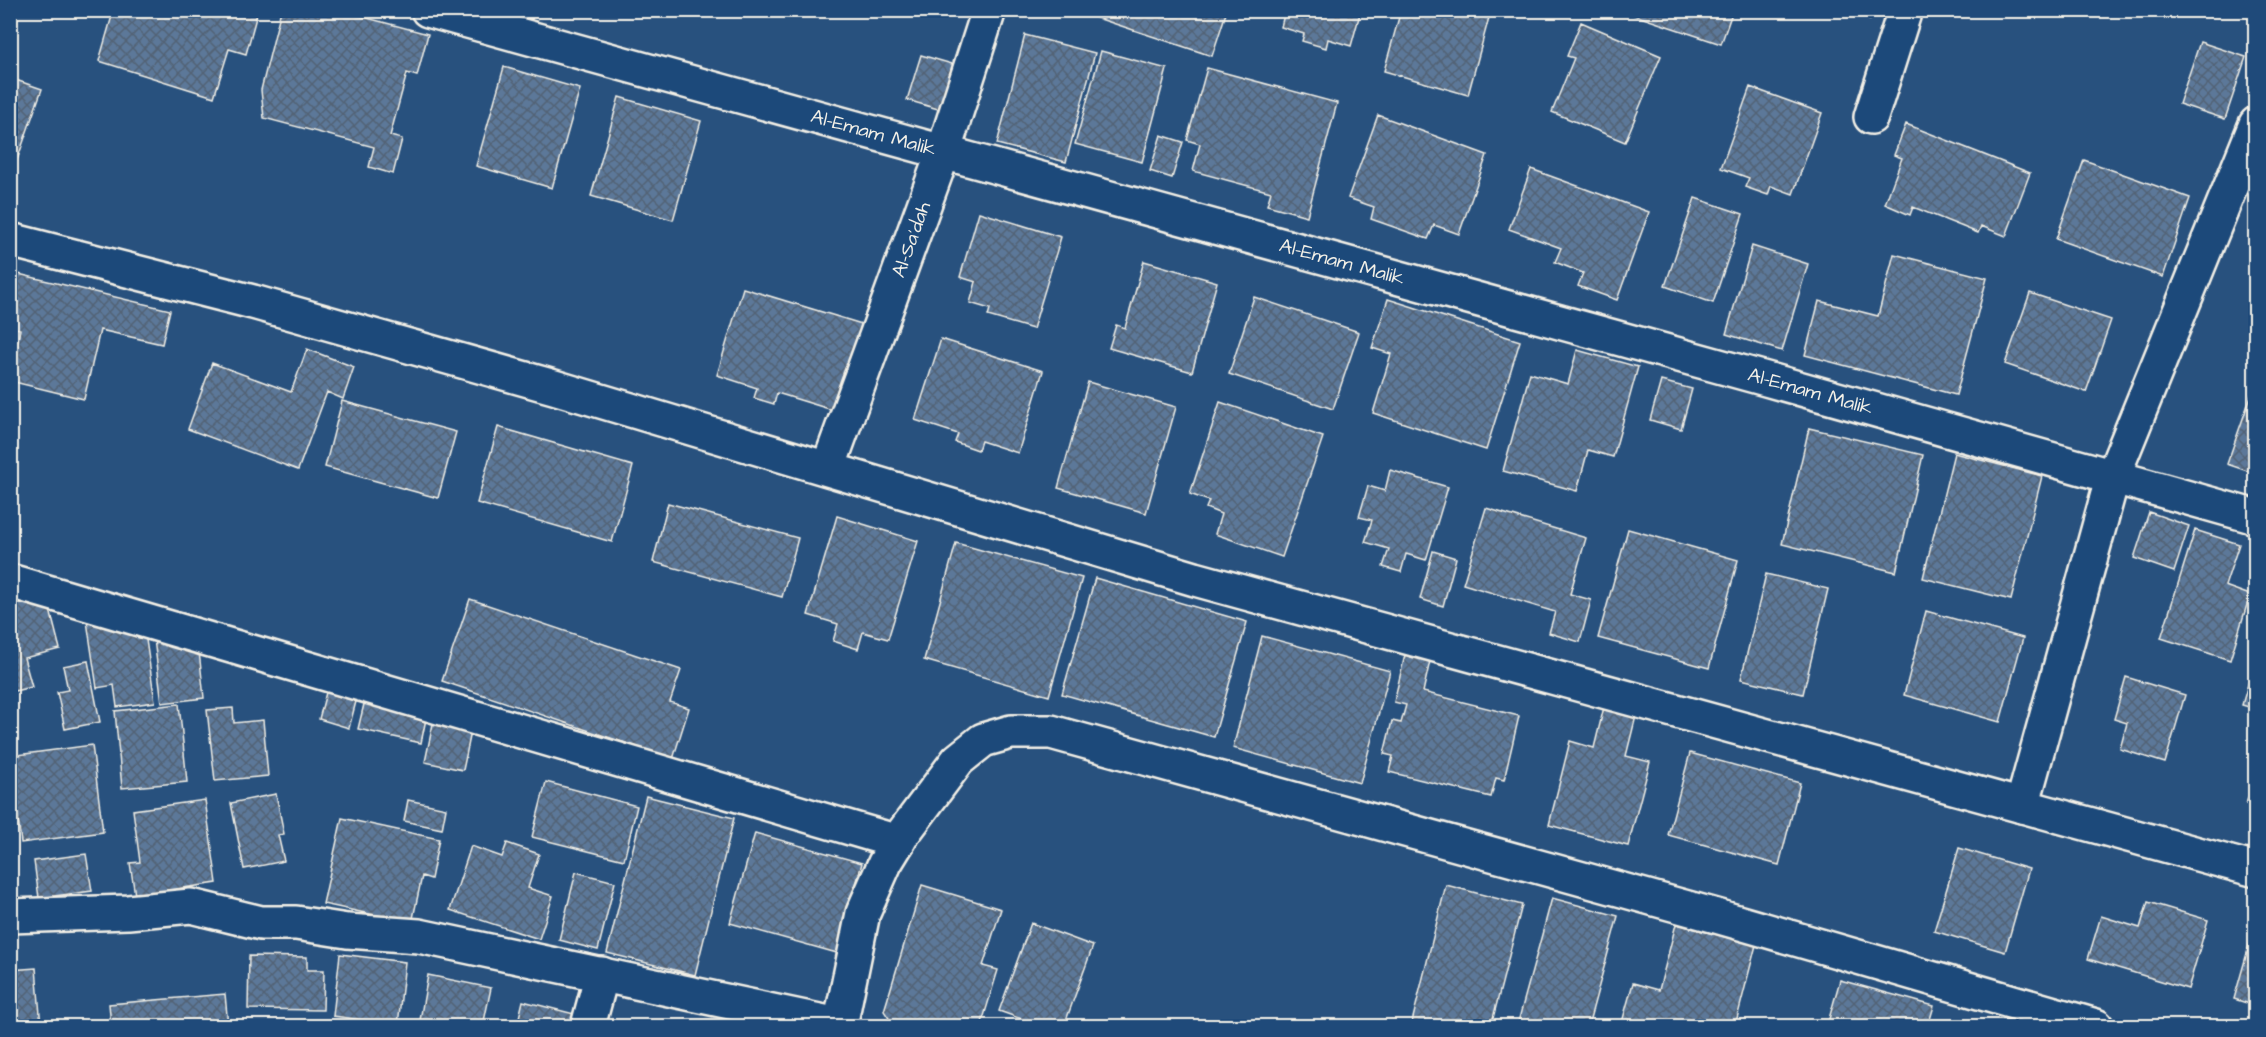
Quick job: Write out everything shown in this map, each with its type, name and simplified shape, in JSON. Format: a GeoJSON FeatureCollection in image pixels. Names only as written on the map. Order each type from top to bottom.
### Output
{"type":"FeatureCollection","features":[{"type":"Feature","properties":{"kind":"street","name":"Al-Emam Malik"},"geometry":{"type":"LineString","coordinates":[[428,10],[2256,517]]}},
{"type":"Feature","properties":{"kind":"street","name":"Al-Sa'dah"},"geometry":{"type":"LineString","coordinates":[[828,468],[943,153],[989,10]]}},
{"type":"Feature","properties":{"kind":"street"},"geometry":{"type":"LineString","coordinates":[[1871,117],[1905,10]]}},
{"type":"Feature","properties":{"kind":"street"},"geometry":{"type":"LineString","coordinates":[[2022,806],[2113,476],[2256,124]]}},
{"type":"Feature","properties":{"kind":"street"},"geometry":{"type":"LineString","coordinates":[[10,240],[253,302],[828,468],[1195,579],[2256,870]]}},
{"type":"Feature","properties":{"kind":"street"},"geometry":{"type":"LineString","coordinates":[[10,581],[898,843]]}},
{"type":"Feature","properties":{"kind":"street"},"geometry":{"type":"LineString","coordinates":[[10,916],[128,912],[191,906],[261,922],[296,923],[346,931],[418,936],[841,1026],[863,913],[885,863],[898,843],[958,760],[983,740],[1011,732],[1051,732],[1720,917],[2096,1026]]}},
{"type":"Feature","properties":{"kind":"street"},"geometry":{"type":"LineString","coordinates":[[588,1026],[602,974]]}},
{"type":"Feature","properties":{"kind":"building"},"geometry":{"type":"Polygon","coordinates":[[[95,10],[258,10],[246,54],[229,49],[214,97],[99,61],[112,16],[95,10]]]}},
{"type":"Feature","properties":{"kind":"building"},"geometry":{"type":"Polygon","coordinates":[[[281,10],[337,10],[428,34],[417,76],[407,73],[390,136],[402,139],[393,174],[369,167],[374,147],[264,118],[261,90],[281,10]]]}},
{"type":"Feature","properties":{"kind":"building"},"geometry":{"type":"Polygon","coordinates":[[[512,10],[535,10],[532,19],[512,10]]]}},
{"type":"Feature","properties":{"kind":"building"},"geometry":{"type":"Polygon","coordinates":[[[1073,10],[1227,10],[1212,56],[1073,10]]]}},
{"type":"Feature","properties":{"kind":"building"},"geometry":{"type":"Polygon","coordinates":[[[1285,10],[1361,10],[1351,46],[1328,39],[1326,48],[1302,41],[1304,34],[1281,27],[1285,10]]]}},
{"type":"Feature","properties":{"kind":"building"},"geometry":{"type":"Polygon","coordinates":[[[1401,10],[1491,10],[1468,95],[1384,71],[1401,10]]]}},
{"type":"Feature","properties":{"kind":"building"},"geometry":{"type":"Polygon","coordinates":[[[1635,10],[1733,10],[1721,44],[1634,15],[1635,10]]]}},
{"type":"Feature","properties":{"kind":"building"},"geometry":{"type":"Polygon","coordinates":[[[1838,10],[1873,10],[1870,20],[1838,10]]]}},
{"type":"Feature","properties":{"kind":"building"},"geometry":{"type":"Polygon","coordinates":[[[1581,22],[1661,56],[1625,142],[1552,112],[1574,58],[1567,56],[1581,22]]]}},
{"type":"Feature","properties":{"kind":"building"},"geometry":{"type":"Polygon","coordinates":[[[1025,35],[1095,53],[1066,162],[997,144],[1025,35]]]}},
{"type":"Feature","properties":{"kind":"building"},"geometry":{"type":"Polygon","coordinates":[[[2200,42],[2246,57],[2225,119],[2179,104],[2200,42]]]}},
{"type":"Feature","properties":{"kind":"building"},"geometry":{"type":"Polygon","coordinates":[[[1101,51],[1167,69],[1142,162],[1075,144],[1101,51]]]}},
{"type":"Feature","properties":{"kind":"building"},"geometry":{"type":"Polygon","coordinates":[[[921,55],[959,66],[945,111],[907,100],[921,55]]]}},
{"type":"Feature","properties":{"kind":"building"},"geometry":{"type":"Polygon","coordinates":[[[504,67],[580,89],[552,188],[476,166],[504,67]]]}},
{"type":"Feature","properties":{"kind":"building"},"geometry":{"type":"Polygon","coordinates":[[[1207,68],[1337,103],[1307,216],[1267,205],[1271,192],[1193,171],[1200,144],[1187,140],[1207,68]]]}},
{"type":"Feature","properties":{"kind":"building"},"geometry":{"type":"Polygon","coordinates":[[[10,78],[42,89],[10,180],[10,78]]]}},
{"type":"Feature","properties":{"kind":"building"},"geometry":{"type":"Polygon","coordinates":[[[1750,87],[1822,113],[1793,194],[1771,186],[1768,195],[1745,187],[1749,178],[1721,168],[1750,87]]]}},
{"type":"Feature","properties":{"kind":"building"},"geometry":{"type":"Polygon","coordinates":[[[619,97],[701,121],[673,220],[591,196],[619,97]]]}},
{"type":"Feature","properties":{"kind":"building"},"geometry":{"type":"Polygon","coordinates":[[[1378,115],[1487,155],[1459,234],[1434,225],[1428,239],[1371,219],[1374,207],[1348,198],[1378,115]]]}},
{"type":"Feature","properties":{"kind":"building"},"geometry":{"type":"Polygon","coordinates":[[[1906,124],[2030,173],[2006,236],[1981,226],[1978,233],[1913,207],[1910,215],[1885,204],[1902,158],[1894,155],[1906,124]]]}},
{"type":"Feature","properties":{"kind":"building"},"geometry":{"type":"Polygon","coordinates":[[[1161,135],[1183,142],[1172,178],[1150,171],[1161,135]]]}},
{"type":"Feature","properties":{"kind":"building"},"geometry":{"type":"Polygon","coordinates":[[[2084,160],[2190,198],[2163,277],[2056,239],[2084,160]]]}},
{"type":"Feature","properties":{"kind":"building"},"geometry":{"type":"Polygon","coordinates":[[[1531,169],[1649,212],[1617,300],[1578,286],[1583,273],[1555,262],[1561,248],[1509,229],[1531,169]]]}},
{"type":"Feature","properties":{"kind":"building"},"geometry":{"type":"Polygon","coordinates":[[[1695,198],[1743,214],[1713,303],[1665,286],[1695,198]]]}},
{"type":"Feature","properties":{"kind":"building"},"geometry":{"type":"Polygon","coordinates":[[[979,212],[1061,237],[1033,329],[988,316],[990,309],[970,303],[976,282],[960,277],[979,212]]]}},
{"type":"Feature","properties":{"kind":"building"},"geometry":{"type":"Polygon","coordinates":[[[1752,246],[1808,264],[1782,351],[1726,334],[1752,246]]]}},
{"type":"Feature","properties":{"kind":"building"},"geometry":{"type":"Polygon","coordinates":[[[1894,254],[1987,278],[1956,395],[1805,355],[1819,301],[1878,316],[1894,254]]]}},
{"type":"Feature","properties":{"kind":"building"},"geometry":{"type":"Polygon","coordinates":[[[1144,261],[1217,282],[1192,372],[1109,348],[1116,325],[1125,328],[1144,261]]]}},
{"type":"Feature","properties":{"kind":"building"},"geometry":{"type":"Polygon","coordinates":[[[10,272],[170,310],[162,344],[100,330],[84,399],[10,381],[20,329],[10,327],[10,272]]]}},
{"type":"Feature","properties":{"kind":"building"},"geometry":{"type":"Polygon","coordinates":[[[743,288],[865,325],[839,412],[777,393],[774,404],[754,398],[757,388],[717,375],[743,288]]]}},
{"type":"Feature","properties":{"kind":"building"},"geometry":{"type":"Polygon","coordinates":[[[2030,293],[2111,320],[2086,392],[2005,364],[2030,293]]]}},
{"type":"Feature","properties":{"kind":"building"},"geometry":{"type":"Polygon","coordinates":[[[1254,297],[1359,332],[1333,409],[1229,374],[1254,297]]]}},
{"type":"Feature","properties":{"kind":"building"},"geometry":{"type":"Polygon","coordinates":[[[1388,299],[1520,341],[1486,450],[1373,413],[1391,354],[1372,348],[1388,299]]]}},
{"type":"Feature","properties":{"kind":"building"},"geometry":{"type":"Polygon","coordinates":[[[941,339],[1043,371],[1018,453],[981,441],[978,450],[955,442],[958,434],[915,420],[941,339]]]}},
{"type":"Feature","properties":{"kind":"building"},"geometry":{"type":"Polygon","coordinates":[[[307,349],[354,367],[343,399],[327,392],[298,470],[188,429],[212,363],[291,392],[307,349]]]}},
{"type":"Feature","properties":{"kind":"building"},"geometry":{"type":"Polygon","coordinates":[[[1577,350],[1638,367],[1613,457],[1588,450],[1577,491],[1503,471],[1530,373],[1568,384],[1577,350]]]}},
{"type":"Feature","properties":{"kind":"building"},"geometry":{"type":"Polygon","coordinates":[[[1661,381],[1692,389],[1681,429],[1650,420],[1661,381]]]}},
{"type":"Feature","properties":{"kind":"building"},"geometry":{"type":"Polygon","coordinates":[[[1088,382],[1176,407],[1146,513],[1058,488],[1088,382]]]}},
{"type":"Feature","properties":{"kind":"building"},"geometry":{"type":"Polygon","coordinates":[[[2252,393],[2256,394],[2256,474],[2227,464],[2252,393]]]}},
{"type":"Feature","properties":{"kind":"building"},"geometry":{"type":"Polygon","coordinates":[[[342,401],[456,432],[438,498],[325,467],[342,401]]]}},
{"type":"Feature","properties":{"kind":"building"},"geometry":{"type":"Polygon","coordinates":[[[1220,402],[1323,437],[1282,557],[1215,534],[1221,514],[1206,508],[1209,501],[1190,494],[1220,402]]]}},
{"type":"Feature","properties":{"kind":"building"},"geometry":{"type":"Polygon","coordinates":[[[498,427],[633,466],[612,542],[477,503],[498,427]]]}},
{"type":"Feature","properties":{"kind":"building"},"geometry":{"type":"Polygon","coordinates":[[[1809,428],[1923,455],[1896,572],[1782,544],[1809,428]]]}},
{"type":"Feature","properties":{"kind":"building"},"geometry":{"type":"Polygon","coordinates":[[[1954,453],[2042,476],[2011,600],[1923,578],[1954,453]]]}},
{"type":"Feature","properties":{"kind":"building"},"geometry":{"type":"Polygon","coordinates":[[[1390,470],[1448,487],[1426,560],[1406,554],[1401,572],[1383,567],[1389,549],[1365,542],[1372,520],[1359,517],[1368,486],[1385,491],[1390,470]]]}},
{"type":"Feature","properties":{"kind":"building"},"geometry":{"type":"Polygon","coordinates":[[[668,503],[798,538],[782,597],[653,562],[668,503]]]}},
{"type":"Feature","properties":{"kind":"building"},"geometry":{"type":"Polygon","coordinates":[[[1486,508],[1586,538],[1570,594],[1591,600],[1580,642],[1549,633],[1555,612],[1463,584],[1486,508]]]}},
{"type":"Feature","properties":{"kind":"building"},"geometry":{"type":"Polygon","coordinates":[[[2149,512],[2189,526],[2174,572],[2134,558],[2149,512]]]}},
{"type":"Feature","properties":{"kind":"building"},"geometry":{"type":"Polygon","coordinates":[[[837,516],[918,541],[888,639],[863,632],[858,649],[833,641],[838,624],[808,615],[837,516]]]}},
{"type":"Feature","properties":{"kind":"building"},"geometry":{"type":"Polygon","coordinates":[[[1628,529],[1738,560],[1709,668],[1598,638],[1628,529]]]}},
{"type":"Feature","properties":{"kind":"building"},"geometry":{"type":"Polygon","coordinates":[[[2195,530],[2239,544],[2225,586],[2250,595],[2230,660],[2161,638],[2195,530]]]}},
{"type":"Feature","properties":{"kind":"building"},"geometry":{"type":"Polygon","coordinates":[[[956,543],[1082,578],[1049,696],[924,660],[956,543]]]}},
{"type":"Feature","properties":{"kind":"building"},"geometry":{"type":"Polygon","coordinates":[[[1433,551],[1456,558],[1443,606],[1420,599],[1433,551]]]}},
{"type":"Feature","properties":{"kind":"building"},"geometry":{"type":"Polygon","coordinates":[[[1766,574],[1828,589],[1803,694],[1741,679],[1766,574]]]}},
{"type":"Feature","properties":{"kind":"building"},"geometry":{"type":"Polygon","coordinates":[[[1095,578],[1247,622],[1214,737],[1062,694],[1095,578]]]}},
{"type":"Feature","properties":{"kind":"building"},"geometry":{"type":"Polygon","coordinates":[[[10,595],[48,602],[60,649],[24,658],[32,687],[10,692],[10,595]]]}},
{"type":"Feature","properties":{"kind":"building"},"geometry":{"type":"Polygon","coordinates":[[[470,599],[681,670],[670,702],[689,708],[673,759],[442,681],[470,599]]]}},
{"type":"Feature","properties":{"kind":"building"},"geometry":{"type":"Polygon","coordinates":[[[1926,611],[2023,638],[2000,722],[1904,695],[1926,611]]]}},
{"type":"Feature","properties":{"kind":"building"},"geometry":{"type":"Polygon","coordinates":[[[87,621],[144,626],[155,702],[117,707],[114,685],[97,688],[87,621]]]}},
{"type":"Feature","properties":{"kind":"building"},"geometry":{"type":"Polygon","coordinates":[[[153,631],[198,642],[204,698],[162,703],[153,631]]]}},
{"type":"Feature","properties":{"kind":"building"},"geometry":{"type":"Polygon","coordinates":[[[1262,636],[1390,671],[1360,783],[1233,748],[1262,636]]]}},
{"type":"Feature","properties":{"kind":"building"},"geometry":{"type":"Polygon","coordinates":[[[1405,655],[1430,661],[1423,692],[1519,716],[1504,780],[1496,778],[1491,797],[1389,772],[1393,756],[1384,754],[1392,721],[1401,723],[1406,705],[1394,702],[1405,655]]]}},
{"type":"Feature","properties":{"kind":"building"},"geometry":{"type":"Polygon","coordinates":[[[2256,660],[2256,709],[2242,705],[2256,660]]]}},
{"type":"Feature","properties":{"kind":"building"},"geometry":{"type":"Polygon","coordinates":[[[88,661],[100,722],[65,729],[57,692],[68,690],[63,666],[88,661]]]}},
{"type":"Feature","properties":{"kind":"building"},"geometry":{"type":"Polygon","coordinates":[[[2126,677],[2185,695],[2165,763],[2120,749],[2127,723],[2114,719],[2126,677]]]}},
{"type":"Feature","properties":{"kind":"building"},"geometry":{"type":"Polygon","coordinates":[[[328,685],[358,694],[349,728],[319,719],[328,685]]]}},
{"type":"Feature","properties":{"kind":"building"},"geometry":{"type":"Polygon","coordinates":[[[365,700],[427,714],[421,743],[358,729],[365,700]]]}},
{"type":"Feature","properties":{"kind":"building"},"geometry":{"type":"Polygon","coordinates":[[[1605,703],[1637,712],[1626,756],[1650,762],[1628,846],[1549,825],[1570,741],[1594,748],[1605,703]]]}},
{"type":"Feature","properties":{"kind":"building"},"geometry":{"type":"Polygon","coordinates":[[[179,704],[187,782],[122,788],[115,711],[179,704]]]}},
{"type":"Feature","properties":{"kind":"building"},"geometry":{"type":"Polygon","coordinates":[[[233,708],[234,723],[263,720],[268,776],[215,781],[207,710],[233,708]]]}},
{"type":"Feature","properties":{"kind":"building"},"geometry":{"type":"Polygon","coordinates":[[[434,719],[472,727],[463,770],[425,762],[434,719]]]}},
{"type":"Feature","properties":{"kind":"building"},"geometry":{"type":"Polygon","coordinates":[[[92,745],[103,832],[21,843],[10,756],[92,745]]]}},
{"type":"Feature","properties":{"kind":"building"},"geometry":{"type":"Polygon","coordinates":[[[1690,753],[1800,783],[1779,865],[1668,835],[1690,753]]]}},
{"type":"Feature","properties":{"kind":"building"},"geometry":{"type":"Polygon","coordinates":[[[2256,774],[2256,807],[2246,804],[2256,774]]]}},
{"type":"Feature","properties":{"kind":"building"},"geometry":{"type":"Polygon","coordinates":[[[546,782],[637,806],[624,860],[532,837],[546,782]]]}},
{"type":"Feature","properties":{"kind":"building"},"geometry":{"type":"Polygon","coordinates":[[[276,794],[284,834],[278,835],[284,861],[244,869],[231,803],[276,794]]]}},
{"type":"Feature","properties":{"kind":"building"},"geometry":{"type":"Polygon","coordinates":[[[646,796],[734,818],[695,975],[607,953],[646,796]]]}},
{"type":"Feature","properties":{"kind":"building"},"geometry":{"type":"Polygon","coordinates":[[[205,800],[217,883],[135,895],[130,863],[140,862],[133,810],[205,800]]]}},
{"type":"Feature","properties":{"kind":"building"},"geometry":{"type":"Polygon","coordinates":[[[408,800],[446,808],[442,829],[404,821],[408,800]]]}},
{"type":"Feature","properties":{"kind":"building"},"geometry":{"type":"Polygon","coordinates":[[[342,818],[439,839],[431,879],[422,876],[412,923],[323,904],[342,818]]]}},
{"type":"Feature","properties":{"kind":"building"},"geometry":{"type":"Polygon","coordinates":[[[755,833],[862,863],[837,953],[730,923],[755,833]]]}},
{"type":"Feature","properties":{"kind":"building"},"geometry":{"type":"Polygon","coordinates":[[[507,843],[539,854],[528,888],[553,896],[539,939],[450,910],[471,846],[502,857],[507,843]]]}},
{"type":"Feature","properties":{"kind":"building"},"geometry":{"type":"Polygon","coordinates":[[[1959,848],[2029,869],[2005,952],[1934,931],[1959,848]]]}},
{"type":"Feature","properties":{"kind":"building"},"geometry":{"type":"Polygon","coordinates":[[[86,854],[92,891],[39,898],[34,861],[86,854]]]}},
{"type":"Feature","properties":{"kind":"building"},"geometry":{"type":"Polygon","coordinates":[[[576,872],[615,882],[598,950],[559,940],[576,872]]]}},
{"type":"Feature","properties":{"kind":"building"},"geometry":{"type":"Polygon","coordinates":[[[922,885],[1001,909],[983,966],[998,970],[981,1026],[894,1026],[884,1011],[922,885]]]}},
{"type":"Feature","properties":{"kind":"building"},"geometry":{"type":"Polygon","coordinates":[[[1446,885],[1522,905],[1491,1026],[1411,1026],[1446,885]]]}},
{"type":"Feature","properties":{"kind":"building"},"geometry":{"type":"Polygon","coordinates":[[[1552,898],[1618,916],[1588,1026],[1517,1026],[1552,898]]]}},
{"type":"Feature","properties":{"kind":"building"},"geometry":{"type":"Polygon","coordinates":[[[2148,902],[2208,920],[2188,989],[2088,959],[2101,916],[2140,928],[2148,902]]]}},
{"type":"Feature","properties":{"kind":"building"},"geometry":{"type":"Polygon","coordinates":[[[1031,923],[1093,946],[1064,1026],[1041,1026],[999,1011],[1031,923]]]}},
{"type":"Feature","properties":{"kind":"building"},"geometry":{"type":"Polygon","coordinates":[[[1676,924],[1756,945],[1735,1026],[1621,1026],[1633,983],[1659,990],[1676,924]]]}},
{"type":"Feature","properties":{"kind":"building"},"geometry":{"type":"Polygon","coordinates":[[[2254,928],[2256,929],[2256,1006],[2234,999],[2254,928]]]}},
{"type":"Feature","properties":{"kind":"building"},"geometry":{"type":"Polygon","coordinates":[[[340,954],[405,962],[398,1025],[333,1016],[340,954]]]}},
{"type":"Feature","properties":{"kind":"building"},"geometry":{"type":"Polygon","coordinates":[[[249,956],[307,957],[307,970],[324,970],[323,1010],[248,1009],[249,956]]]}},
{"type":"Feature","properties":{"kind":"building"},"geometry":{"type":"Polygon","coordinates":[[[36,968],[41,1026],[10,1026],[10,970],[36,968]]]}},
{"type":"Feature","properties":{"kind":"building"},"geometry":{"type":"Polygon","coordinates":[[[428,975],[491,988],[483,1026],[419,1026],[428,975]]]}},
{"type":"Feature","properties":{"kind":"building"},"geometry":{"type":"Polygon","coordinates":[[[1840,980],[1934,1006],[1928,1026],[1827,1026],[1840,980]]]}},
{"type":"Feature","properties":{"kind":"building"},"geometry":{"type":"Polygon","coordinates":[[[225,994],[228,1026],[111,1026],[109,1004],[225,994]]]}},
{"type":"Feature","properties":{"kind":"building"},"geometry":{"type":"Polygon","coordinates":[[[523,1001],[578,1015],[575,1026],[517,1026],[523,1001]]]}}]}
